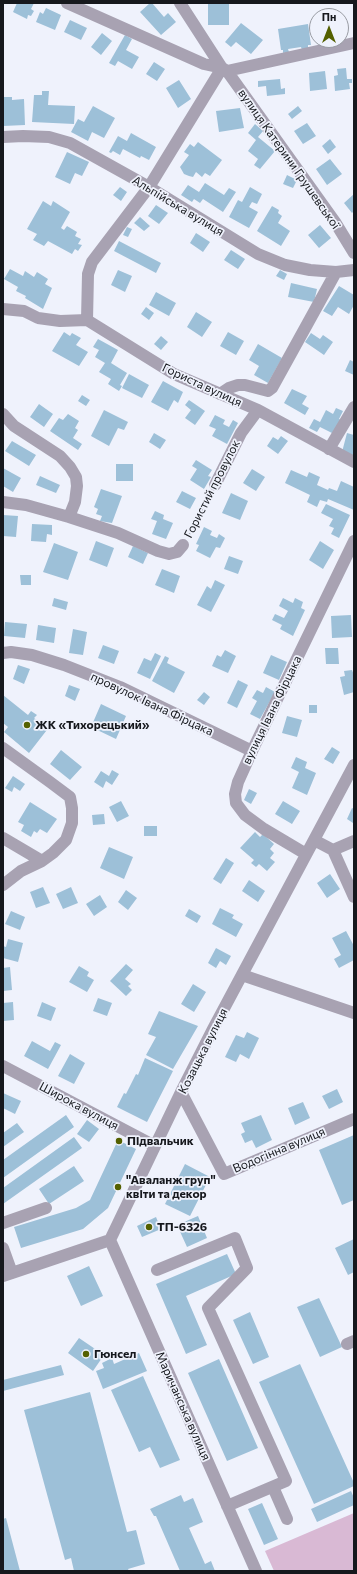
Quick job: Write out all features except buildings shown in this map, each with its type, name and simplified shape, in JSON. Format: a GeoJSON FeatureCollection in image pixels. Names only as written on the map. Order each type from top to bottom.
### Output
{"type":"FeatureCollection","features":[{"type":"Feature","properties":{"kind":"street"},"geometry":{"type":"LineString","coordinates":[[67,3],[204,64],[225,70],[354,43]]}},
{"type":"Feature","properties":{"kind":"street","name":"вулиця Катерини Грушевської"},"geometry":{"type":"LineString","coordinates":[[180,3],[225,70],[335,222],[354,253]]}},
{"type":"Feature","properties":{"kind":"street"},"geometry":{"type":"LineString","coordinates":[[3,309],[24,311],[38,318],[60,321],[87,320],[88,274],[92,262],[149,187],[225,70]]}},
{"type":"Feature","properties":{"kind":"street","name":"Альпійська вулиця"},"geometry":{"type":"LineString","coordinates":[[3,137],[49,137],[70,143],[149,187],[258,254],[285,265],[310,270],[336,272],[354,270]]}},
{"type":"Feature","properties":{"kind":"street"},"geometry":{"type":"LineString","coordinates":[[220,394],[229,388],[238,385],[245,385],[268,391],[272,388],[336,272]]}},
{"type":"Feature","properties":{"kind":"street","name":"Гориста вулиця"},"geometry":{"type":"LineString","coordinates":[[87,320],[174,374],[258,410],[354,462]]}},
{"type":"Feature","properties":{"kind":"street"},"geometry":{"type":"LineString","coordinates":[[329,449],[354,407]]}},
{"type":"Feature","properties":{"kind":"street","name":"Гористий провулок"},"geometry":{"type":"LineString","coordinates":[[215,485],[241,433],[258,410]]}},
{"type":"Feature","properties":{"kind":"street"},"geometry":{"type":"LineString","coordinates":[[3,414],[14,426],[60,456],[70,467],[76,477],[77,486],[75,502],[69,517],[26,505],[3,502]]}},
{"type":"Feature","properties":{"kind":"street","name":"Гористий провулок"},"geometry":{"type":"LineString","coordinates":[[69,517],[118,533],[158,551],[169,554],[177,552],[183,545]]}},
{"type":"Feature","properties":{"kind":"street","name":"вулиця Івана Фірцака"},"geometry":{"type":"LineString","coordinates":[[306,854],[264,829],[245,815],[236,803],[235,794],[238,782],[252,751],[354,541]]}},
{"type":"Feature","properties":{"kind":"street","name":"провулок Івана Фірцака"},"geometry":{"type":"LineString","coordinates":[[3,653],[11,652],[32,655],[64,665],[120,687],[252,751]]}},
{"type":"Feature","properties":{"kind":"street"},"geometry":{"type":"LineString","coordinates":[[3,748],[70,797],[72,808],[72,823],[66,840],[53,853],[42,861],[20,871],[3,885]]}},
{"type":"Feature","properties":{"kind":"street","name":"Козацька вулиця"},"geometry":{"type":"LineString","coordinates":[[110,1240],[181,1092],[354,765]]}},
{"type":"Feature","properties":{"kind":"street"},"geometry":{"type":"LineString","coordinates":[[3,838],[42,861]]}},
{"type":"Feature","properties":{"kind":"street"},"geometry":{"type":"LineString","coordinates":[[314,840],[333,850],[354,897]]}},
{"type":"Feature","properties":{"kind":"street"},"geometry":{"type":"LineString","coordinates":[[333,850],[354,841]]}},
{"type":"Feature","properties":{"kind":"street"},"geometry":{"type":"LineString","coordinates":[[242,975],[354,1013]]}},
{"type":"Feature","properties":{"kind":"street","name":"Широка вулиця"},"geometry":{"type":"LineString","coordinates":[[3,1066],[155,1146]]}},
{"type":"Feature","properties":{"kind":"street","name":"Водогінна вулиця"},"geometry":{"type":"LineString","coordinates":[[181,1092],[224,1174],[354,1119]]}},
{"type":"Feature","properties":{"kind":"street"},"geometry":{"type":"LineString","coordinates":[[3,1223],[46,1208]]}},
{"type":"Feature","properties":{"kind":"street"},"geometry":{"type":"LineString","coordinates":[[157,1270],[235,1238],[247,1268],[208,1308],[286,1481],[228,1506]]}},
{"type":"Feature","properties":{"kind":"street"},"geometry":{"type":"LineString","coordinates":[[3,1248],[7,1274],[110,1240]]}},
{"type":"Feature","properties":{"kind":"street","name":"Маричанська вулиця"},"geometry":{"type":"LineString","coordinates":[[110,1240],[256,1571]]}},
{"type":"Feature","properties":{"kind":"street"},"geometry":{"type":"LineString","coordinates":[[273,1487],[287,1518]]}},
{"type":"Feature","properties":{"kind":"path","name":"Гористий провулок"},"geometry":{"type":"LineString","coordinates":[[183,545],[206,505],[215,485]]}},
{"type":"Feature","properties":{"kind":"shaded area"},"geometry":{"type":"Polygon","coordinates":[[[354,1513],[354,1571],[274,1571],[265,1551],[354,1513]]]}},
{"type":"Feature","properties":{"kind":"place","name":"ЖК «Тихорецький»"},"geometry":{"type":"Point","coordinates":[27,725]}},
{"type":"Feature","properties":{"kind":"place","name":"Підвальчик"},"geometry":{"type":"Point","coordinates":[119,1141]}},
{"type":"Feature","properties":{"kind":"place","name":"\"Аваланж груп\" квіти та декор"},"geometry":{"type":"Point","coordinates":[118,1187]}},
{"type":"Feature","properties":{"kind":"place","name":"ТП-6326"},"geometry":{"type":"Point","coordinates":[149,1227]}},
{"type":"Feature","properties":{"kind":"place","name":"Гюнсел"},"geometry":{"type":"Point","coordinates":[86,1354]}}]}
